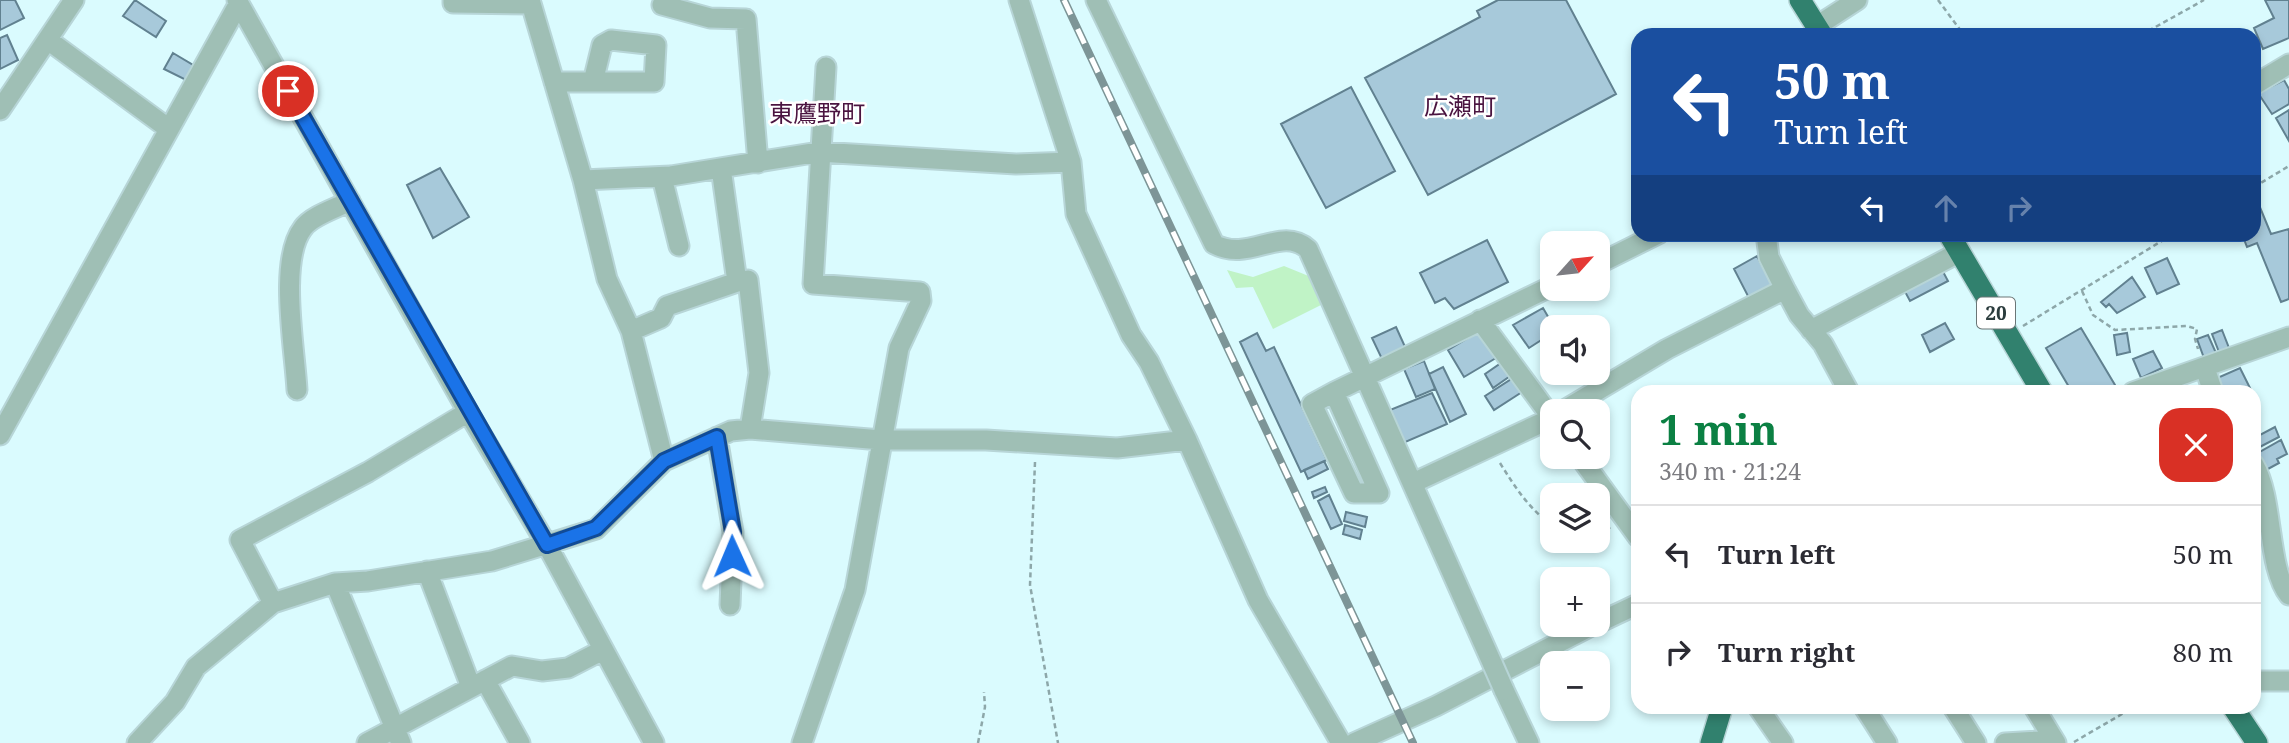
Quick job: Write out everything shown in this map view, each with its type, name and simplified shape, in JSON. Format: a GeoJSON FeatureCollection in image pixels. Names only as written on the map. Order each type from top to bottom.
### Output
{"type":"FeatureCollection","features":[{"type":"Feature","properties":{"kind":"highway"},"geometry":{"type":"LineString","coordinates":[[1800,0],[1817,28]]}},
{"type":"Feature","properties":{"kind":"highway","name":"20"},"geometry":{"type":"LineString","coordinates":[[1955,242],[2038,385]]}},
{"type":"Feature","properties":{"kind":"highway"},"geometry":{"type":"LineString","coordinates":[[1711,743],[1720,714]]}},
{"type":"Feature","properties":{"kind":"highway"},"geometry":{"type":"LineString","coordinates":[[2237,714],[2256,743]]}},
{"type":"Feature","properties":{"kind":"street"},"geometry":{"type":"LineString","coordinates":[[0,110],[74,0]]}},
{"type":"Feature","properties":{"kind":"street"},"geometry":{"type":"LineString","coordinates":[[453,0],[453,3],[530,2],[583,180],[607,279],[631,331],[664,461]]}},
{"type":"Feature","properties":{"kind":"street"},"geometry":{"type":"LineString","coordinates":[[1019,0],[1071,162],[1076,214],[1131,335],[1149,362],[1187,440],[1258,600],[1341,743]]}},
{"type":"Feature","properties":{"kind":"street"},"geometry":{"type":"LineString","coordinates":[[1096,0],[1214,244],[1225,250],[1241,250],[1288,238],[1300,242],[1308,249],[1529,743]]}},
{"type":"Feature","properties":{"kind":"street"},"geometry":{"type":"LineString","coordinates":[[1823,28],[1857,0]]}},
{"type":"Feature","properties":{"kind":"street"},"geometry":{"type":"LineString","coordinates":[[0,435],[238,1]]}},
{"type":"Feature","properties":{"kind":"street"},"geometry":{"type":"LineString","coordinates":[[238,1],[468,412],[547,545],[654,743]]}},
{"type":"Feature","properties":{"kind":"street"},"geometry":{"type":"LineString","coordinates":[[662,5],[710,18],[746,19],[758,163]]}},
{"type":"Feature","properties":{"kind":"street"},"geometry":{"type":"LineString","coordinates":[[48,40],[169,129]]}},
{"type":"Feature","properties":{"kind":"street"},"geometry":{"type":"LineString","coordinates":[[2261,81],[2289,64]]}},
{"type":"Feature","properties":{"kind":"street"},"geometry":{"type":"LineString","coordinates":[[802,743],[855,590],[899,348],[921,301],[920,292],[813,284],[826,66]]}},
{"type":"Feature","properties":{"kind":"street"},"geometry":{"type":"LineString","coordinates":[[554,82],[593,82]]}},
{"type":"Feature","properties":{"kind":"street"},"geometry":{"type":"LineString","coordinates":[[583,180],[662,177],[819,152],[1016,164],[1071,162]]}},
{"type":"Feature","properties":{"kind":"street"},"geometry":{"type":"LineString","coordinates":[[721,168],[737,282]]}},
{"type":"Feature","properties":{"kind":"street"},"geometry":{"type":"LineString","coordinates":[[662,177],[679,246]]}},
{"type":"Feature","properties":{"kind":"street"},"geometry":{"type":"LineString","coordinates":[[297,390],[290,287],[292,251],[303,226],[350,201]]}},
{"type":"Feature","properties":{"kind":"street"},"geometry":{"type":"LineString","coordinates":[[1610,258],[1642,242]]}},
{"type":"Feature","properties":{"kind":"street"},"geometry":{"type":"LineString","coordinates":[[1767,242],[1769,257],[1785,289],[1823,344],[1845,385]]}},
{"type":"Feature","properties":{"kind":"street"},"geometry":{"type":"LineString","coordinates":[[1811,330],[1951,242]]}},
{"type":"Feature","properties":{"kind":"street"},"geometry":{"type":"LineString","coordinates":[[631,331],[661,318],[667,306],[737,282],[748,281],[759,373],[750,429]]}},
{"type":"Feature","properties":{"kind":"street"},"geometry":{"type":"LineString","coordinates":[[1583,399],[1667,349],[1785,289]]}},
{"type":"Feature","properties":{"kind":"street"},"geometry":{"type":"LineString","coordinates":[[1334,392],[1379,493],[1354,493],[1312,404],[1334,392],[1480,320],[1540,292]]}},
{"type":"Feature","properties":{"kind":"street"},"geometry":{"type":"LineString","coordinates":[[1480,320],[1540,402]]}},
{"type":"Feature","properties":{"kind":"street"},"geometry":{"type":"LineString","coordinates":[[2154,385],[2289,337]]}},
{"type":"Feature","properties":{"kind":"street"},"geometry":{"type":"LineString","coordinates":[[2205,368],[2211,385]]}},
{"type":"Feature","properties":{"kind":"street"},"geometry":{"type":"LineString","coordinates":[[273,603],[240,540],[368,472],[468,412]]}},
{"type":"Feature","properties":{"kind":"street"},"geometry":{"type":"LineString","coordinates":[[1413,482],[1540,425]]}},
{"type":"Feature","properties":{"kind":"street"},"geometry":{"type":"LineString","coordinates":[[137,743],[175,702],[196,667],[273,603],[335,583],[492,561],[596,528],[664,461],[731,431],[750,429],[881,440],[986,440],[1118,448],[1187,440]]}},
{"type":"Feature","properties":{"kind":"street"},"geometry":{"type":"LineString","coordinates":[[717,437],[733,532],[730,605]]}},
{"type":"Feature","properties":{"kind":"street"},"geometry":{"type":"LineString","coordinates":[[1589,469],[1631,524]]}},
{"type":"Feature","properties":{"kind":"street"},"geometry":{"type":"LineString","coordinates":[[2261,489],[2270,519],[2282,586],[2289,594]]}},
{"type":"Feature","properties":{"kind":"street"},"geometry":{"type":"LineString","coordinates":[[427,571],[478,683],[520,743]]}},
{"type":"Feature","properties":{"kind":"street"},"geometry":{"type":"LineString","coordinates":[[335,583],[397,736]]}},
{"type":"Feature","properties":{"kind":"street"},"geometry":{"type":"LineString","coordinates":[[1610,617],[1631,607]]}},
{"type":"Feature","properties":{"kind":"street"},"geometry":{"type":"LineString","coordinates":[[1354,743],[1436,706],[1571,637]]}},
{"type":"Feature","properties":{"kind":"street"},"geometry":{"type":"LineString","coordinates":[[367,743],[397,736],[478,683],[512,666],[542,671],[569,668],[603,650]]}},
{"type":"Feature","properties":{"kind":"street"},"geometry":{"type":"LineString","coordinates":[[2261,681],[2289,681]]}},
{"type":"Feature","properties":{"kind":"street"},"geometry":{"type":"LineString","coordinates":[[1763,714],[1783,743]]}},
{"type":"Feature","properties":{"kind":"street"},"geometry":{"type":"LineString","coordinates":[[1868,714],[1887,743]]}},
{"type":"Feature","properties":{"kind":"street"},"geometry":{"type":"LineString","coordinates":[[1957,714],[1976,743]]}},
{"type":"Feature","properties":{"kind":"street"},"geometry":{"type":"LineString","coordinates":[[2039,714],[2061,742]]}},
{"type":"Feature","properties":{"kind":"street"},"geometry":{"type":"LineString","coordinates":[[2005,743],[2061,742]]}},
{"type":"Feature","properties":{"kind":"path"},"geometry":{"type":"LineString","coordinates":[[1938,0],[1959,28]]}},
{"type":"Feature","properties":{"kind":"path"},"geometry":{"type":"LineString","coordinates":[[2154,28],[2204,0]]}},
{"type":"Feature","properties":{"kind":"path"},"geometry":{"type":"LineString","coordinates":[[2261,183],[2289,166]]}},
{"type":"Feature","properties":{"kind":"path"},"geometry":{"type":"LineString","coordinates":[[2009,335],[2160,242]]}},
{"type":"Feature","properties":{"kind":"path"},"geometry":{"type":"LineString","coordinates":[[2081,291],[2093,315],[2115,330],[2150,326],[2187,326],[2197,329],[2195,339],[2205,368]]}},
{"type":"Feature","properties":{"kind":"path"},"geometry":{"type":"LineString","coordinates":[[1036,444],[1030,585],[1058,743]]}},
{"type":"Feature","properties":{"kind":"path"},"geometry":{"type":"LineString","coordinates":[[1490,445],[1519,492],[1540,516]]}},
{"type":"Feature","properties":{"kind":"path"},"geometry":{"type":"LineString","coordinates":[[978,743],[985,707],[984,692]]}},
{"type":"Feature","properties":{"kind":"path"},"geometry":{"type":"LineString","coordinates":[[2061,742],[2119,714]]}},
{"type":"Feature","properties":{"kind":"green space"},"geometry":{"type":"Polygon","coordinates":[[[1284,266],[1311,277],[1323,304],[1273,329],[1253,287],[1236,288],[1227,270],[1253,277],[1284,266]]]}},
{"type":"Feature","properties":{"kind":"building"},"geometry":{"type":"Polygon","coordinates":[[[0,0],[15,0],[24,18],[0,30],[0,0]]]}},
{"type":"Feature","properties":{"kind":"building"},"geometry":{"type":"Polygon","coordinates":[[[135,0],[166,21],[156,37],[123,16],[135,0]]]}},
{"type":"Feature","properties":{"kind":"building"},"geometry":{"type":"Polygon","coordinates":[[[1498,0],[1566,0],[1616,94],[1428,195],[1365,78],[1480,17],[1477,11],[1498,0]]]}},
{"type":"Feature","properties":{"kind":"building"},"geometry":{"type":"Polygon","coordinates":[[[2265,0],[2289,0],[2289,38],[2263,49],[2261,28],[2254,28],[2274,18],[2265,0]]]}},
{"type":"Feature","properties":{"kind":"building"},"geometry":{"type":"Polygon","coordinates":[[[7,35],[18,60],[0,69],[0,38],[7,35]]]}},
{"type":"Feature","properties":{"kind":"building"},"geometry":{"type":"Polygon","coordinates":[[[173,53],[193,65],[186,80],[164,69],[173,53]]]}},
{"type":"Feature","properties":{"kind":"building"},"geometry":{"type":"Polygon","coordinates":[[[2284,80],[2289,89],[2289,104],[2272,114],[2261,98],[2261,92],[2284,80]]]}},
{"type":"Feature","properties":{"kind":"building"},"geometry":{"type":"Polygon","coordinates":[[[1351,87],[1395,171],[1326,208],[1281,124],[1351,87]]]}},
{"type":"Feature","properties":{"kind":"building"},"geometry":{"type":"Polygon","coordinates":[[[2289,110],[2289,141],[2276,118],[2289,110]]]}},
{"type":"Feature","properties":{"kind":"building"},"geometry":{"type":"Polygon","coordinates":[[[440,168],[469,217],[433,238],[407,185],[440,168]]]}},
{"type":"Feature","properties":{"kind":"building"},"geometry":{"type":"Polygon","coordinates":[[[2261,210],[2271,234],[2289,229],[2289,299],[2281,302],[2257,243],[2247,247],[2245,242],[2261,242],[2261,210]]]}},
{"type":"Feature","properties":{"kind":"building"},"geometry":{"type":"Polygon","coordinates":[[[1487,240],[1508,282],[1454,309],[1445,298],[1435,303],[1420,273],[1487,240]]]}},
{"type":"Feature","properties":{"kind":"building"},"geometry":{"type":"Polygon","coordinates":[[[1757,256],[1773,286],[1749,298],[1734,269],[1757,256]]]}},
{"type":"Feature","properties":{"kind":"building"},"geometry":{"type":"Polygon","coordinates":[[[2167,258],[2179,284],[2157,294],[2145,268],[2167,258]]]}},
{"type":"Feature","properties":{"kind":"building"},"geometry":{"type":"Polygon","coordinates":[[[1940,266],[1948,281],[1910,301],[1902,286],[1940,266]]]}},
{"type":"Feature","properties":{"kind":"building"},"geometry":{"type":"Polygon","coordinates":[[[2132,277],[2145,297],[2117,313],[2109,304],[2106,307],[2101,302],[2132,277]]]}},
{"type":"Feature","properties":{"kind":"building"},"geometry":{"type":"Polygon","coordinates":[[[1543,308],[1547,315],[1540,315],[1540,341],[1529,348],[1513,325],[1543,308]]]}},
{"type":"Feature","properties":{"kind":"building"},"geometry":{"type":"Polygon","coordinates":[[[1945,323],[1954,339],[1930,352],[1922,335],[1945,323]]]}},
{"type":"Feature","properties":{"kind":"building"},"geometry":{"type":"Polygon","coordinates":[[[1396,327],[1406,349],[1382,359],[1372,338],[1396,327]]]}},
{"type":"Feature","properties":{"kind":"building"},"geometry":{"type":"Polygon","coordinates":[[[2081,328],[2115,385],[2068,385],[2046,348],[2081,328]]]}},
{"type":"Feature","properties":{"kind":"building"},"geometry":{"type":"Polygon","coordinates":[[[2222,330],[2229,348],[2219,352],[2212,334],[2222,330]]]}},
{"type":"Feature","properties":{"kind":"building"},"geometry":{"type":"Polygon","coordinates":[[[1480,331],[1496,358],[1464,377],[1448,350],[1480,331]]]}},
{"type":"Feature","properties":{"kind":"building"},"geometry":{"type":"Polygon","coordinates":[[[1257,333],[1266,351],[1274,347],[1327,460],[1301,472],[1240,342],[1257,333]]]}},
{"type":"Feature","properties":{"kind":"building"},"geometry":{"type":"Polygon","coordinates":[[[2127,333],[2130,352],[2117,355],[2114,335],[2127,333]]]}},
{"type":"Feature","properties":{"kind":"building"},"geometry":{"type":"Polygon","coordinates":[[[2208,335],[2216,353],[2204,358],[2197,339],[2208,335]]]}},
{"type":"Feature","properties":{"kind":"building"},"geometry":{"type":"Polygon","coordinates":[[[2153,351],[2162,368],[2141,378],[2133,359],[2153,351]]]}},
{"type":"Feature","properties":{"kind":"building"},"geometry":{"type":"Polygon","coordinates":[[[1424,361],[1435,389],[1416,397],[1404,369],[1424,361]]]}},
{"type":"Feature","properties":{"kind":"building"},"geometry":{"type":"Polygon","coordinates":[[[1504,361],[1513,374],[1493,388],[1485,374],[1504,361]]]}},
{"type":"Feature","properties":{"kind":"building"},"geometry":{"type":"Polygon","coordinates":[[[1443,367],[1466,414],[1450,422],[1429,374],[1443,367]]]}},
{"type":"Feature","properties":{"kind":"building"},"geometry":{"type":"Polygon","coordinates":[[[2240,368],[2248,385],[2218,385],[2215,379],[2240,368]]]}},
{"type":"Feature","properties":{"kind":"building"},"geometry":{"type":"Polygon","coordinates":[[[1513,378],[1522,392],[1494,410],[1485,396],[1513,378]]]}},
{"type":"Feature","properties":{"kind":"building"},"geometry":{"type":"Polygon","coordinates":[[[1432,393],[1447,424],[1403,443],[1390,410],[1432,393]]]}},
{"type":"Feature","properties":{"kind":"building"},"geometry":{"type":"Polygon","coordinates":[[[2275,427],[2279,437],[2261,446],[2261,434],[2275,427]]]}},
{"type":"Feature","properties":{"kind":"building"},"geometry":{"type":"Polygon","coordinates":[[[2281,440],[2287,454],[2277,459],[2279,463],[2266,470],[2261,451],[2281,440]]]}},
{"type":"Feature","properties":{"kind":"building"},"geometry":{"type":"Polygon","coordinates":[[[1324,461],[1328,469],[1308,479],[1304,470],[1324,461]]]}},
{"type":"Feature","properties":{"kind":"building"},"geometry":{"type":"Polygon","coordinates":[[[1325,487],[1327,492],[1314,498],[1312,492],[1325,487]]]}},
{"type":"Feature","properties":{"kind":"building"},"geometry":{"type":"Polygon","coordinates":[[[1329,495],[1342,524],[1331,529],[1318,501],[1329,495]]]}},
{"type":"Feature","properties":{"kind":"building"},"geometry":{"type":"Polygon","coordinates":[[[1346,512],[1367,517],[1365,527],[1344,521],[1346,512]]]}},
{"type":"Feature","properties":{"kind":"building"},"geometry":{"type":"Polygon","coordinates":[[[1345,525],[1362,530],[1360,539],[1343,534],[1345,525]]]}},
{"type":"Feature","properties":{"kind":"railway"},"geometry":{"type":"LineString","coordinates":[[1064,0],[1413,743]]}},
{"type":"Feature","properties":{"kind":"district","name":"広瀬町"},"geometry":{"type":"Point","coordinates":[1460,105]}},
{"type":"Feature","properties":{"kind":"district","name":"東鷹野町"},"geometry":{"type":"Point","coordinates":[817,112]}},
{"type":"Feature","properties":{"kind":"route"},"geometry":{"type":"LineString","coordinates":[[288,91],[468,412],[547,545],[596,528],[664,461],[717,437],[733,532],[732,556]]}}]}
